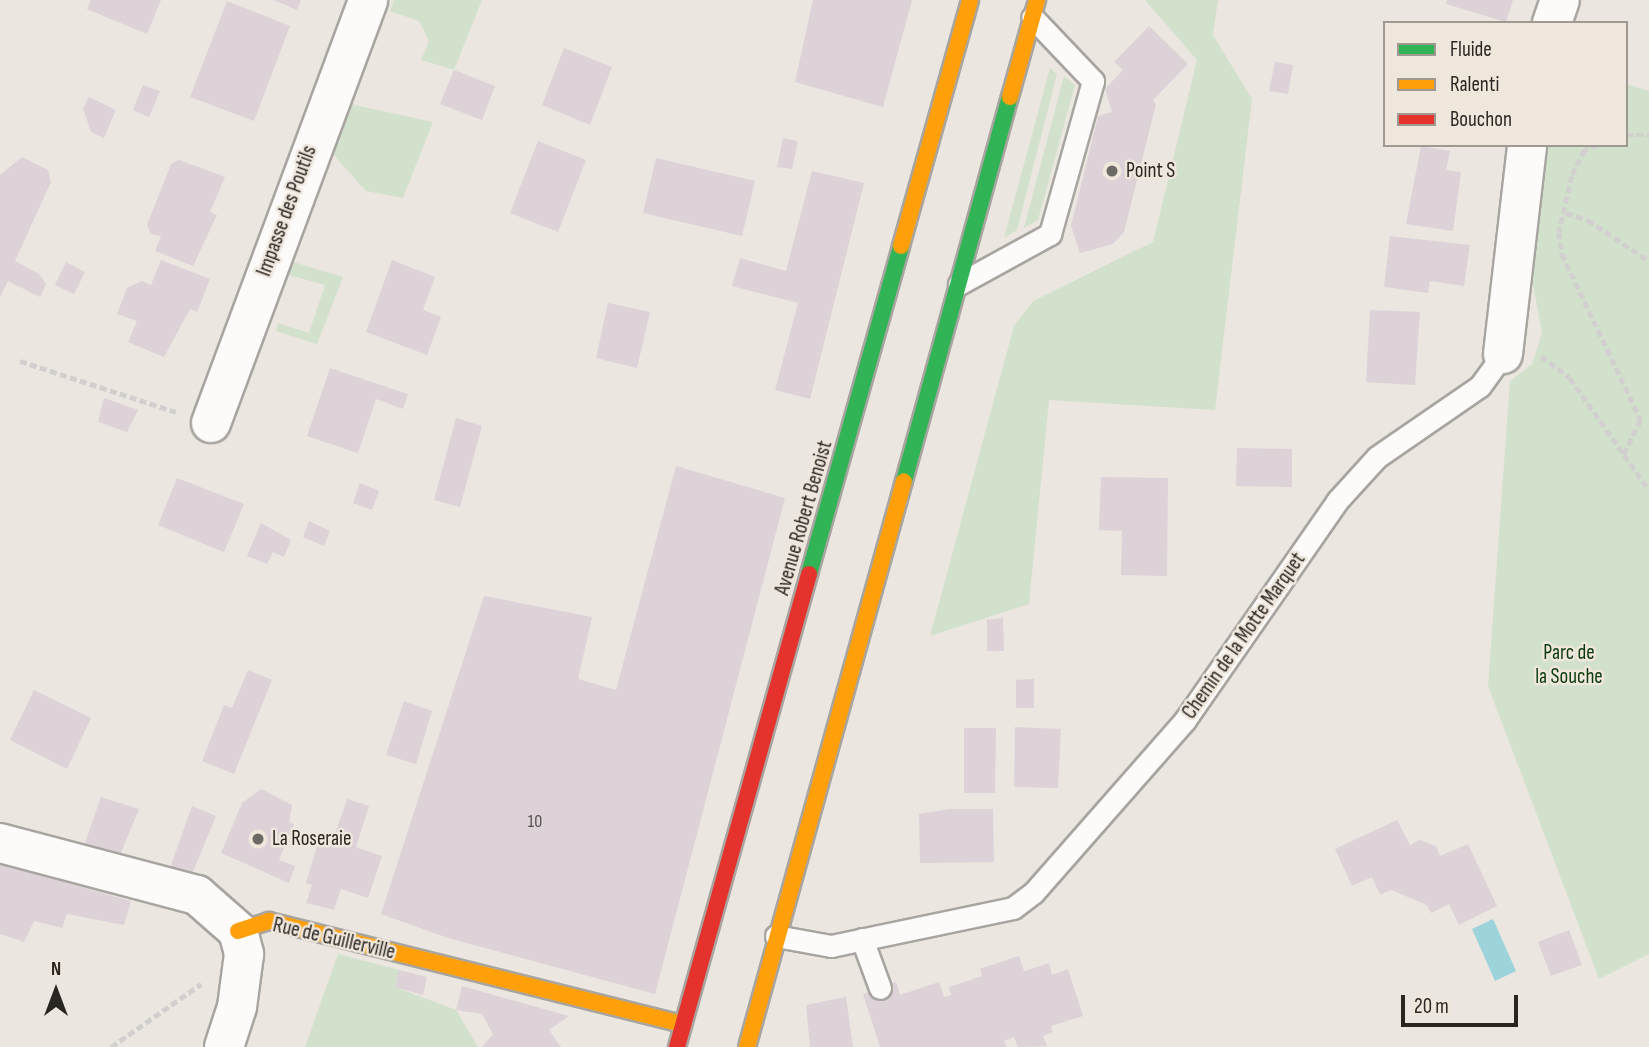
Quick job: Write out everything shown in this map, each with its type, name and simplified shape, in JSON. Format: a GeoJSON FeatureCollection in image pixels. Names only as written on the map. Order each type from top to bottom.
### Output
{"type":"FeatureCollection","features":[{"type":"Feature","properties":{"kind":"main road","name":"Avenue Robert Benoist"},"geometry":{"type":"LineString","coordinates":[[677,1047],[970,0]]}},
{"type":"Feature","properties":{"kind":"main road"},"geometry":{"type":"LineString","coordinates":[[747,1047],[1034,9]]}},
{"type":"Feature","properties":{"kind":"main road","name":"Rue de Guillerville"},"geometry":{"type":"LineString","coordinates":[[241,942],[269,921],[683,1024]]}},
{"type":"Feature","properties":{"kind":"main road"},"geometry":{"type":"LineString","coordinates":[[683,1024],[683,1047]]}},
{"type":"Feature","properties":{"kind":"street","name":"Impasse des Poutils"},"geometry":{"type":"LineString","coordinates":[[211,423],[368,0]]}},
{"type":"Feature","properties":{"kind":"street"},"geometry":{"type":"LineString","coordinates":[[1553,21],[1560,0]]}},
{"type":"Feature","properties":{"kind":"street","name":"Chemin de la Motte Marquet"},"geometry":{"type":"LineString","coordinates":[[1520,353],[1527,147]]}},
{"type":"Feature","properties":{"kind":"street"},"geometry":{"type":"LineString","coordinates":[[0,842],[197,895],[241,942],[237,1007],[224,1047]]}},
{"type":"Feature","properties":{"kind":"lane"},"geometry":{"type":"LineString","coordinates":[[959,284],[1050,234],[1093,81],[1034,9]]}},
{"type":"Feature","properties":{"kind":"lane","name":"Chemin de la Motte Marquet"},"geometry":{"type":"LineString","coordinates":[[776,936],[831,946],[1013,908],[1034,892],[1185,720],[1336,501],[1377,457],[1480,386],[1520,353]]}},
{"type":"Feature","properties":{"kind":"lane"},"geometry":{"type":"LineString","coordinates":[[862,939],[880,988]]}},
{"type":"Feature","properties":{"kind":"path"},"geometry":{"type":"LineString","coordinates":[[1628,135],[1649,135]]}},
{"type":"Feature","properties":{"kind":"path"},"geometry":{"type":"LineString","coordinates":[[1593,147],[1585,150],[1573,176],[1566,213],[1559,232],[1562,254],[1641,420],[1623,456]]}},
{"type":"Feature","properties":{"kind":"path"},"geometry":{"type":"LineString","coordinates":[[1566,213],[1588,220],[1649,261]]}},
{"type":"Feature","properties":{"kind":"path"},"geometry":{"type":"LineString","coordinates":[[1520,353],[1570,378],[1649,490]]}},
{"type":"Feature","properties":{"kind":"path"},"geometry":{"type":"LineString","coordinates":[[20,361],[211,423]]}},
{"type":"Feature","properties":{"kind":"path"},"geometry":{"type":"LineString","coordinates":[[111,1047],[241,942]]}},
{"type":"Feature","properties":{"kind":"green space"},"geometry":{"type":"Polygon","coordinates":[[[394,0],[482,0],[454,70],[421,60],[429,41],[419,21],[390,11],[394,0]]]}},
{"type":"Feature","properties":{"kind":"green space"},"geometry":{"type":"Polygon","coordinates":[[[1145,0],[1218,0],[1213,35],[1252,99],[1215,410],[1049,400],[1029,604],[930,636],[1014,326],[1033,301],[1153,242],[1197,60],[1145,0]]]}},
{"type":"Feature","properties":{"kind":"green space"},"geometry":{"type":"Polygon","coordinates":[[[1050,68],[1057,74],[1017,230],[1004,238],[1050,68]]]}},
{"type":"Feature","properties":{"kind":"green space"},"geometry":{"type":"Polygon","coordinates":[[[1064,76],[1075,85],[1038,220],[1024,228],[1064,76]]]}},
{"type":"Feature","properties":{"kind":"green space","name":"Parc de la Souche"},"geometry":{"type":"Polygon","coordinates":[[[1628,85],[1649,91],[1649,954],[1599,979],[1488,686],[1510,381],[1532,364],[1542,333],[1528,258],[1544,147],[1628,147],[1628,85]]]}},
{"type":"Feature","properties":{"kind":"green space"},"geometry":{"type":"Polygon","coordinates":[[[350,104],[433,122],[403,198],[366,191],[333,154],[350,104]]]}},
{"type":"Feature","properties":{"kind":"green space"},"geometry":{"type":"Polygon","coordinates":[[[290,261],[343,277],[317,344],[276,331],[278,323],[309,333],[325,285],[285,274],[290,261]]]}},
{"type":"Feature","properties":{"kind":"green space"},"geometry":{"type":"Polygon","coordinates":[[[338,954],[399,970],[395,987],[456,1010],[478,1047],[305,1047],[338,954]]]}},
{"type":"Feature","properties":{"kind":"water"},"geometry":{"type":"Polygon","coordinates":[[[1493,919],[1516,971],[1495,981],[1472,929],[1493,919]]]}},
{"type":"Feature","properties":{"kind":"building"},"geometry":{"type":"Polygon","coordinates":[[[91,0],[161,0],[147,34],[87,9],[91,0]]]}},
{"type":"Feature","properties":{"kind":"building"},"geometry":{"type":"Polygon","coordinates":[[[274,0],[301,0],[297,10],[274,0]]]}},
{"type":"Feature","properties":{"kind":"building"},"geometry":{"type":"Polygon","coordinates":[[[813,0],[912,0],[883,107],[795,82],[813,0]]]}},
{"type":"Feature","properties":{"kind":"building"},"geometry":{"type":"Polygon","coordinates":[[[1447,0],[1513,0],[1506,21],[1446,4],[1447,0]]]}},
{"type":"Feature","properties":{"kind":"building"},"geometry":{"type":"Polygon","coordinates":[[[227,1],[290,26],[254,121],[190,97],[227,1]]]}},
{"type":"Feature","properties":{"kind":"building","name":"Point S"},"geometry":{"type":"Polygon","coordinates":[[[1149,26],[1188,64],[1153,100],[1156,104],[1124,232],[1113,244],[1080,253],[1071,226],[1098,116],[1112,112],[1105,89],[1123,70],[1114,62],[1149,26]]]}},
{"type":"Feature","properties":{"kind":"building"},"geometry":{"type":"Polygon","coordinates":[[[564,48],[612,67],[590,125],[542,105],[564,48]]]}},
{"type":"Feature","properties":{"kind":"building"},"geometry":{"type":"Polygon","coordinates":[[[1275,62],[1293,65],[1288,94],[1269,91],[1275,62]]]}},
{"type":"Feature","properties":{"kind":"building"},"geometry":{"type":"Polygon","coordinates":[[[454,70],[495,86],[482,120],[440,104],[454,70]]]}},
{"type":"Feature","properties":{"kind":"building"},"geometry":{"type":"Polygon","coordinates":[[[143,85],[160,91],[149,117],[133,110],[143,85]]]}},
{"type":"Feature","properties":{"kind":"building"},"geometry":{"type":"Polygon","coordinates":[[[89,97],[116,110],[104,138],[91,132],[83,108],[89,97]]]}},
{"type":"Feature","properties":{"kind":"building"},"geometry":{"type":"Polygon","coordinates":[[[783,138],[798,141],[792,169],[777,167],[783,138]]]}},
{"type":"Feature","properties":{"kind":"building"},"geometry":{"type":"Polygon","coordinates":[[[538,141],[586,160],[558,232],[510,213],[538,141]]]}},
{"type":"Feature","properties":{"kind":"building"},"geometry":{"type":"Polygon","coordinates":[[[1421,147],[1450,151],[1446,170],[1461,172],[1453,231],[1406,224],[1421,147]]]}},
{"type":"Feature","properties":{"kind":"building"},"geometry":{"type":"Polygon","coordinates":[[[22,157],[48,170],[51,182],[15,261],[39,274],[46,284],[40,297],[8,281],[0,297],[0,175],[22,157]]]}},
{"type":"Feature","properties":{"kind":"building"},"geometry":{"type":"Polygon","coordinates":[[[656,158],[755,181],[742,236],[643,213],[656,158]]]}},
{"type":"Feature","properties":{"kind":"building"},"geometry":{"type":"Polygon","coordinates":[[[179,160],[225,177],[210,212],[217,215],[193,266],[155,251],[161,236],[151,234],[147,225],[171,164],[179,160]]]}},
{"type":"Feature","properties":{"kind":"building"},"geometry":{"type":"Polygon","coordinates":[[[812,171],[864,183],[810,399],[775,390],[798,303],[732,286],[740,258],[786,271],[812,171]]]}},
{"type":"Feature","properties":{"kind":"building"},"geometry":{"type":"Polygon","coordinates":[[[1390,236],[1470,245],[1464,286],[1430,281],[1428,293],[1384,287],[1390,236]]]}},
{"type":"Feature","properties":{"kind":"building"},"geometry":{"type":"Polygon","coordinates":[[[161,260],[210,279],[197,312],[190,309],[164,357],[128,342],[137,321],[117,314],[127,288],[142,281],[151,285],[161,260]]]}},
{"type":"Feature","properties":{"kind":"building"},"geometry":{"type":"Polygon","coordinates":[[[392,260],[435,277],[423,310],[441,317],[427,355],[366,332],[392,260]]]}},
{"type":"Feature","properties":{"kind":"building"},"geometry":{"type":"Polygon","coordinates":[[[66,262],[85,272],[74,294],[55,285],[66,262]]]}},
{"type":"Feature","properties":{"kind":"building"},"geometry":{"type":"Polygon","coordinates":[[[608,303],[650,312],[637,368],[596,358],[608,303]]]}},
{"type":"Feature","properties":{"kind":"building"},"geometry":{"type":"Polygon","coordinates":[[[1370,310],[1420,312],[1415,385],[1366,382],[1370,310]]]}},
{"type":"Feature","properties":{"kind":"building"},"geometry":{"type":"Polygon","coordinates":[[[330,368],[408,394],[403,409],[376,399],[358,453],[307,436],[330,368]]]}},
{"type":"Feature","properties":{"kind":"building"},"geometry":{"type":"Polygon","coordinates":[[[104,398],[138,410],[127,432],[98,422],[104,398]]]}},
{"type":"Feature","properties":{"kind":"building"},"geometry":{"type":"Polygon","coordinates":[[[456,418],[482,426],[460,507],[434,500],[456,418]]]}},
{"type":"Feature","properties":{"kind":"building"},"geometry":{"type":"Polygon","coordinates":[[[1237,448],[1292,449],[1292,487],[1236,486],[1237,448]]]}},
{"type":"Feature","properties":{"kind":"building"},"geometry":{"type":"Polygon","coordinates":[[[676,466],[785,498],[655,994],[448,938],[381,914],[484,596],[592,617],[578,679],[616,690],[676,466]]]}},
{"type":"Feature","properties":{"kind":"building"},"geometry":{"type":"Polygon","coordinates":[[[1101,477],[1168,478],[1167,576],[1121,575],[1122,531],[1099,530],[1101,477]]]}},
{"type":"Feature","properties":{"kind":"building"},"geometry":{"type":"Polygon","coordinates":[[[177,478],[244,504],[224,552],[158,525],[177,478]]]}},
{"type":"Feature","properties":{"kind":"building"},"geometry":{"type":"Polygon","coordinates":[[[360,483],[379,491],[372,510],[353,503],[360,483]]]}},
{"type":"Feature","properties":{"kind":"building"},"geometry":{"type":"Polygon","coordinates":[[[309,521],[330,531],[324,546],[303,537],[309,521]]]}},
{"type":"Feature","properties":{"kind":"building"},"geometry":{"type":"Polygon","coordinates":[[[261,523],[291,540],[284,557],[273,552],[267,564],[247,556],[261,523]]]}},
{"type":"Feature","properties":{"kind":"building"},"geometry":{"type":"Polygon","coordinates":[[[1003,618],[1004,651],[987,651],[987,620],[1003,618]]]}},
{"type":"Feature","properties":{"kind":"building"},"geometry":{"type":"Polygon","coordinates":[[[248,670],[272,680],[234,774],[202,761],[224,705],[232,708],[248,670]]]}},
{"type":"Feature","properties":{"kind":"building"},"geometry":{"type":"Polygon","coordinates":[[[1034,679],[1034,708],[1016,708],[1016,680],[1034,679]]]}},
{"type":"Feature","properties":{"kind":"building"},"geometry":{"type":"Polygon","coordinates":[[[34,690],[91,718],[67,769],[10,740],[34,690]]]}},
{"type":"Feature","properties":{"kind":"building"},"geometry":{"type":"Polygon","coordinates":[[[404,701],[432,711],[416,764],[386,755],[404,701]]]}},
{"type":"Feature","properties":{"kind":"building"},"geometry":{"type":"Polygon","coordinates":[[[1015,727],[1061,729],[1058,788],[1014,787],[1015,727]]]}},
{"type":"Feature","properties":{"kind":"building"},"geometry":{"type":"Polygon","coordinates":[[[964,728],[996,728],[995,793],[964,793],[964,728]]]}},
{"type":"Feature","properties":{"kind":"building","name":"La Roseraie"},"geometry":{"type":"Polygon","coordinates":[[[261,789],[292,805],[289,822],[294,824],[279,860],[295,866],[289,883],[221,853],[242,803],[261,789]]]}},
{"type":"Feature","properties":{"kind":"building"},"geometry":{"type":"Polygon","coordinates":[[[101,797],[139,809],[120,855],[84,846],[101,797]]]}},
{"type":"Feature","properties":{"kind":"building"},"geometry":{"type":"Polygon","coordinates":[[[347,799],[369,806],[356,847],[382,856],[368,898],[341,889],[334,910],[306,903],[312,885],[306,883],[320,836],[333,840],[347,799]]]}},
{"type":"Feature","properties":{"kind":"building"},"geometry":{"type":"Polygon","coordinates":[[[192,806],[216,816],[192,874],[170,868],[192,806]]]}},
{"type":"Feature","properties":{"kind":"building"},"geometry":{"type":"Polygon","coordinates":[[[949,809],[993,809],[994,862],[920,863],[919,814],[949,809]]]}},
{"type":"Feature","properties":{"kind":"building"},"geometry":{"type":"Polygon","coordinates":[[[1397,820],[1410,845],[1419,840],[1436,846],[1440,856],[1468,844],[1497,906],[1459,925],[1449,904],[1431,913],[1427,905],[1391,890],[1380,895],[1372,877],[1352,886],[1335,849],[1397,820]]]}},
{"type":"Feature","properties":{"kind":"building"},"geometry":{"type":"Polygon","coordinates":[[[0,864],[131,901],[124,925],[67,914],[62,928],[34,921],[24,942],[0,934],[0,864]]]}},
{"type":"Feature","properties":{"kind":"building"},"geometry":{"type":"Polygon","coordinates":[[[1569,930],[1582,965],[1551,976],[1538,942],[1569,930]]]}},
{"type":"Feature","properties":{"kind":"building"},"geometry":{"type":"Polygon","coordinates":[[[1019,956],[1024,971],[1049,963],[1052,975],[1068,969],[1083,1016],[1051,1026],[1053,1032],[1043,1036],[1047,1046],[1018,1047],[1014,1037],[1004,1041],[1007,1047],[880,1047],[863,994],[896,982],[900,995],[939,982],[944,997],[951,995],[949,987],[982,976],[980,969],[1019,956]]]}},
{"type":"Feature","properties":{"kind":"building"},"geometry":{"type":"Polygon","coordinates":[[[399,970],[427,977],[423,995],[395,987],[399,970]]]}},
{"type":"Feature","properties":{"kind":"building"},"geometry":{"type":"Polygon","coordinates":[[[462,986],[569,1016],[549,1030],[561,1047],[482,1047],[493,1034],[482,1014],[456,1010],[462,986]]]}},
{"type":"Feature","properties":{"kind":"building"},"geometry":{"type":"Polygon","coordinates":[[[846,997],[853,1047],[810,1047],[806,1005],[846,997]]]}},
{"type":"Feature","properties":{"kind":"traffic: fast"},"geometry":{"type":"LineString","coordinates":[[904,481],[1010,97]]}},
{"type":"Feature","properties":{"kind":"traffic: fast"},"geometry":{"type":"LineString","coordinates":[[809,574],[901,246]]}},
{"type":"Feature","properties":{"kind":"traffic: slow"},"geometry":{"type":"LineString","coordinates":[[901,246],[970,0]]}},
{"type":"Feature","properties":{"kind":"traffic: slow"},"geometry":{"type":"LineString","coordinates":[[1010,97],[1037,0]]}},
{"type":"Feature","properties":{"kind":"traffic: slow"},"geometry":{"type":"LineString","coordinates":[[747,1047],[904,481]]}},
{"type":"Feature","properties":{"kind":"traffic: slow"},"geometry":{"type":"LineString","coordinates":[[238,931],[269,921],[683,1024]]}},
{"type":"Feature","properties":{"kind":"traffic: jam"},"geometry":{"type":"LineString","coordinates":[[677,1047],[809,574]]}},
{"type":"Feature","properties":{"kind":"place","name":"Point S"},"geometry":{"type":"Point","coordinates":[1112,171]}},
{"type":"Feature","properties":{"kind":"place","name":"La Roseraie"},"geometry":{"type":"Point","coordinates":[258,839]}}]}
